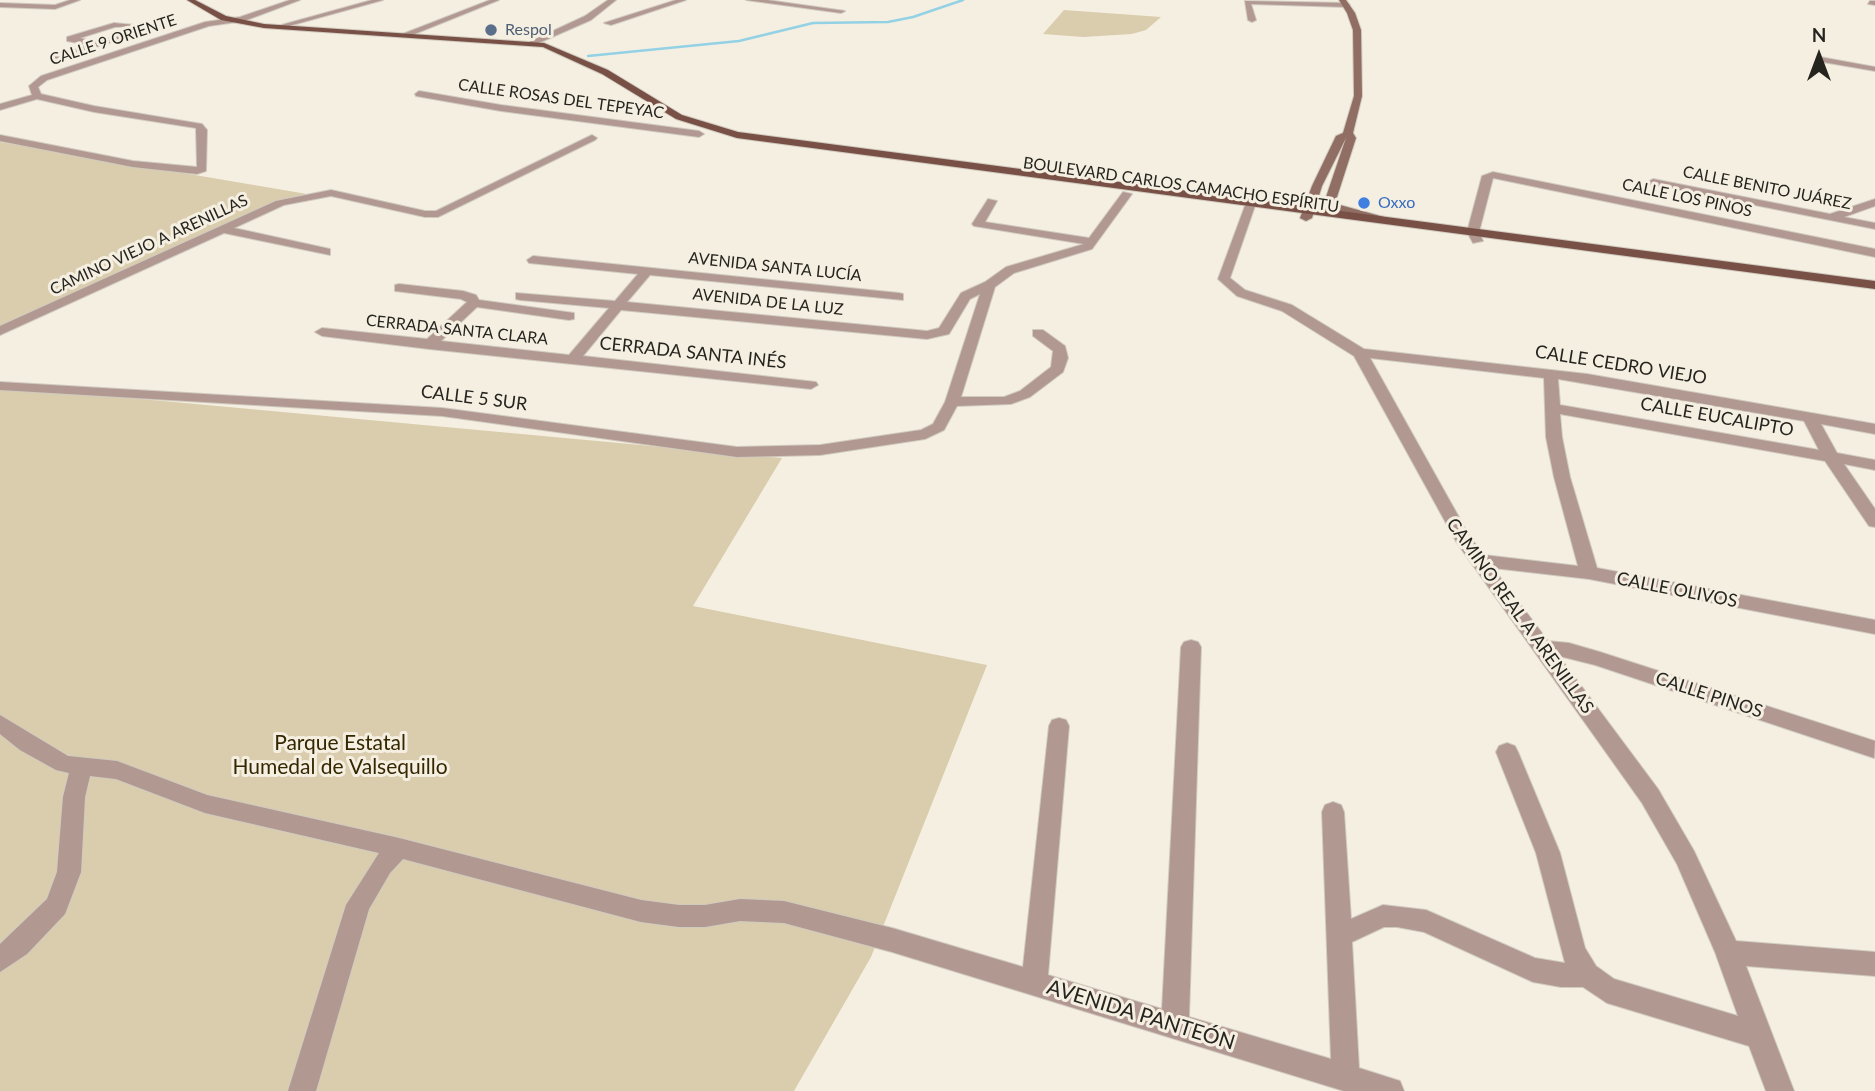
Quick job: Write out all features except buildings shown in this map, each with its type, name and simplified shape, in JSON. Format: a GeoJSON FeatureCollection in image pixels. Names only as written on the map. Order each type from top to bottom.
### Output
{"type":"FeatureCollection","features":[{"type":"Feature","properties":{"kind":"main road","name":"BOULEVARD CARLOS CAMACHO ESPÍRITU"},"geometry":{"type":"LineString","coordinates":[[190,0],[233,21],[278,27],[531,43],[556,48],[604,72],[679,117],[723,132],[1250,207]]}},
{"type":"Feature","properties":{"kind":"main road"},"geometry":{"type":"LineString","coordinates":[[1307,210],[1341,136],[1348,133],[1356,110],[1358,41],[1355,21],[1344,3]]}},
{"type":"Feature","properties":{"kind":"main road","name":"BOULEVARD CARLOS CAMACHO ESPÍRITU"},"geometry":{"type":"LineString","coordinates":[[586,65],[592,75],[648,110],[699,134],[728,140],[1127,194],[1307,210],[1475,236],[1875,285]]}},
{"type":"Feature","properties":{"kind":"main road"},"geometry":{"type":"LineString","coordinates":[[1331,204],[1330,200],[1351,138],[1348,133]]}},
{"type":"Feature","properties":{"kind":"main road"},"geometry":{"type":"LineString","coordinates":[[1307,210],[1331,204],[1383,220]]}},
{"type":"Feature","properties":{"kind":"main road","name":"BOULEVARD CARLOS CAMACHO ESPÍRITU"},"geometry":{"type":"LineString","coordinates":[[1307,210],[1875,294]]}},
{"type":"Feature","properties":{"kind":"street"},"geometry":{"type":"LineString","coordinates":[[0,5],[54,7],[77,0]]}},
{"type":"Feature","properties":{"kind":"street","name":"CALLE 9 ORIENTE"},"geometry":{"type":"LineString","coordinates":[[37,96],[33,86],[44,78],[212,23],[233,21],[297,0]]}},
{"type":"Feature","properties":{"kind":"street"},"geometry":{"type":"LineString","coordinates":[[278,27],[380,0]]}},
{"type":"Feature","properties":{"kind":"street"},"geometry":{"type":"LineString","coordinates":[[404,35],[496,0]]}},
{"type":"Feature","properties":{"kind":"street"},"geometry":{"type":"LineString","coordinates":[[595,0],[608,27],[683,0]]}},
{"type":"Feature","properties":{"kind":"street"},"geometry":{"type":"LineString","coordinates":[[531,43],[588,18],[613,0]]}},
{"type":"Feature","properties":{"kind":"street"},"geometry":{"type":"LineString","coordinates":[[749,0],[841,11]]}},
{"type":"Feature","properties":{"kind":"street"},"geometry":{"type":"LineString","coordinates":[[1252,20],[1247,2],[1344,3]]}},
{"type":"Feature","properties":{"kind":"street"},"geometry":{"type":"LineString","coordinates":[[150,18],[212,23],[210,28],[192,34]]}},
{"type":"Feature","properties":{"kind":"street"},"geometry":{"type":"LineString","coordinates":[[56,57],[173,21]]}},
{"type":"Feature","properties":{"kind":"street"},"geometry":{"type":"LineString","coordinates":[[99,44],[70,39],[114,25],[152,27]]}},
{"type":"Feature","properties":{"kind":"street"},"geometry":{"type":"LineString","coordinates":[[1820,59],[1875,69]]}},
{"type":"Feature","properties":{"kind":"street","name":"CALLE ROSAS DEL TEPEYAC"},"geometry":{"type":"LineString","coordinates":[[419,94],[501,108],[699,134]]}},
{"type":"Feature","properties":{"kind":"street"},"geometry":{"type":"LineString","coordinates":[[0,107],[37,96],[94,109],[199,126],[202,131],[202,169],[197,171],[109,160],[0,138]]}},
{"type":"Feature","properties":{"kind":"street","name":"CAMINO VIEJO A ARENILLAS"},"geometry":{"type":"LineString","coordinates":[[0,331],[280,203],[314,194],[346,195],[425,214],[438,214],[592,138]]}},
{"type":"Feature","properties":{"kind":"street","name":"CALLE LOS PINOS"},"geometry":{"type":"LineString","coordinates":[[1475,236],[1488,176],[1493,175],[1875,253]]}},
{"type":"Feature","properties":{"kind":"street","name":"CALLE BENITO JUÁREZ"},"geometry":{"type":"LineString","coordinates":[[1653,181],[1875,226]]}},
{"type":"Feature","properties":{"kind":"street"},"geometry":{"type":"LineString","coordinates":[[992,201],[978,224],[1093,242],[1127,194]]}},
{"type":"Feature","properties":{"kind":"street"},"geometry":{"type":"LineString","coordinates":[[1832,217],[1875,202]]}},
{"type":"Feature","properties":{"kind":"street","name":"CAMINO REAL A ARENILLAS"},"geometry":{"type":"LineString","coordinates":[[1250,207],[1224,274],[1227,283],[1241,293],[1287,308],[1360,353],[1448,515],[1650,796],[1686,858],[1728,952],[1780,1091]]}},
{"type":"Feature","properties":{"kind":"street"},"geometry":{"type":"LineString","coordinates":[[225,230],[326,252]]}},
{"type":"Feature","properties":{"kind":"street","name":"AVENIDA DE LA LUZ"},"geometry":{"type":"LineString","coordinates":[[520,296],[927,335],[944,331],[965,296],[989,285],[1010,270],[1076,253],[1093,242]]}},
{"type":"Feature","properties":{"kind":"street","name":"AVENIDA SANTA LUCÍA"},"geometry":{"type":"LineString","coordinates":[[533,260],[900,297]]}},
{"type":"Feature","properties":{"kind":"street"},"geometry":{"type":"LineString","coordinates":[[572,360],[647,271]]}},
{"type":"Feature","properties":{"kind":"street"},"geometry":{"type":"LineString","coordinates":[[989,285],[952,402],[1006,401],[1025,394],[1058,369],[1060,349],[1038,333]]}},
{"type":"Feature","properties":{"kind":"street"},"geometry":{"type":"LineString","coordinates":[[399,288],[463,295],[472,298],[474,303]]}},
{"type":"Feature","properties":{"kind":"street"},"geometry":{"type":"LineString","coordinates":[[474,303],[569,316]]}},
{"type":"Feature","properties":{"kind":"street"},"geometry":{"type":"LineString","coordinates":[[429,345],[474,303]]}},
{"type":"Feature","properties":{"kind":"street","name":"CERRADA SANTA CLARA"},"geometry":{"type":"LineString","coordinates":[[322,331],[572,360]]}},
{"type":"Feature","properties":{"kind":"street","name":"CALLE CEDRO VIEJO"},"geometry":{"type":"LineString","coordinates":[[1360,353],[1551,373],[1686,393],[1875,429]]}},
{"type":"Feature","properties":{"kind":"street","name":"CERRADA SANTA INÉS"},"geometry":{"type":"LineString","coordinates":[[572,360],[811,385]]}},
{"type":"Feature","properties":{"kind":"street"},"geometry":{"type":"LineString","coordinates":[[1551,373],[1554,436],[1562,477],[1589,573]]}},
{"type":"Feature","properties":{"kind":"street","name":"CALLE 5 SUR"},"geometry":{"type":"LineString","coordinates":[[0,386],[442,412],[737,452],[779,453],[820,450],[925,434],[939,427],[952,402]]}},
{"type":"Feature","properties":{"kind":"street","name":"CALLE EUCALIPTO"},"geometry":{"type":"LineString","coordinates":[[1552,408],[1875,465]]}},
{"type":"Feature","properties":{"kind":"street"},"geometry":{"type":"LineString","coordinates":[[1809,416],[1830,456],[1875,522]]}},
{"type":"Feature","properties":{"kind":"street","name":"CALLE OLIVOS"},"geometry":{"type":"LineString","coordinates":[[1479,560],[1589,573],[1875,627]]}},
{"type":"Feature","properties":{"kind":"street"},"geometry":{"type":"LineString","coordinates":[[1175,1024],[1191,647]]}},
{"type":"Feature","properties":{"kind":"street","name":"CALLE PINOS"},"geometry":{"type":"LineString","coordinates":[[1543,648],[1569,650],[1600,659],[1874,749]]}},
{"type":"Feature","properties":{"kind":"street","name":"AVENIDA PANTEÓN"},"geometry":{"type":"LineString","coordinates":[[0,723],[28,744],[64,764],[117,770],[205,804],[399,848],[641,911],[679,916],[762,909],[784,912],[892,940],[1390,1091]]}},
{"type":"Feature","properties":{"kind":"street"},"geometry":{"type":"LineString","coordinates":[[1034,984],[1059,726]]}},
{"type":"Feature","properties":{"kind":"street"},"geometry":{"type":"LineString","coordinates":[[1507,752],[1548,853],[1573,952],[1587,975],[1607,990],[1759,1035]]}},
{"type":"Feature","properties":{"kind":"street"},"geometry":{"type":"LineString","coordinates":[[0,960],[18,946],[56,906],[69,872],[74,797],[81,767]]}},
{"type":"Feature","properties":{"kind":"street"},"geometry":{"type":"LineString","coordinates":[[1333,813],[1346,1078]]}},
{"type":"Feature","properties":{"kind":"street"},"geometry":{"type":"LineString","coordinates":[[302,1091],[358,905],[382,866],[399,848]]}},
{"type":"Feature","properties":{"kind":"street"},"geometry":{"type":"LineString","coordinates":[[1339,936],[1383,916],[1397,916],[1426,921],[1533,970],[1561,975],[1587,975]]}},
{"type":"Feature","properties":{"kind":"street"},"geometry":{"type":"LineString","coordinates":[[1728,952],[1875,964]]}},
{"type":"Feature","properties":{"kind":"green space"},"geometry":{"type":"Polygon","coordinates":[[[1064,10],[1161,17],[1146,30],[1132,34],[1083,37],[1043,34],[1064,10]]]}},
{"type":"Feature","properties":{"kind":"green space"},"geometry":{"type":"Polygon","coordinates":[[[0,142],[307,194],[0,332],[0,142]]]}},
{"type":"Feature","properties":{"kind":"green space","name":"Parque Estatal Humedal de Valsequillo"},"geometry":{"type":"Polygon","coordinates":[[[0,386],[782,458],[693,606],[987,665],[871,957],[794,1091],[0,1091],[0,386]]]}},
{"type":"Feature","properties":{"kind":"waterway"},"geometry":{"type":"LineString","coordinates":[[588,56],[739,41],[813,23],[888,22],[913,17],[963,0]]}},
{"type":"Feature","properties":{"kind":"place","name":"Respol"},"geometry":{"type":"Point","coordinates":[491,30]}},
{"type":"Feature","properties":{"kind":"place","name":"Oxxo"},"geometry":{"type":"Point","coordinates":[1364,203]}}]}
